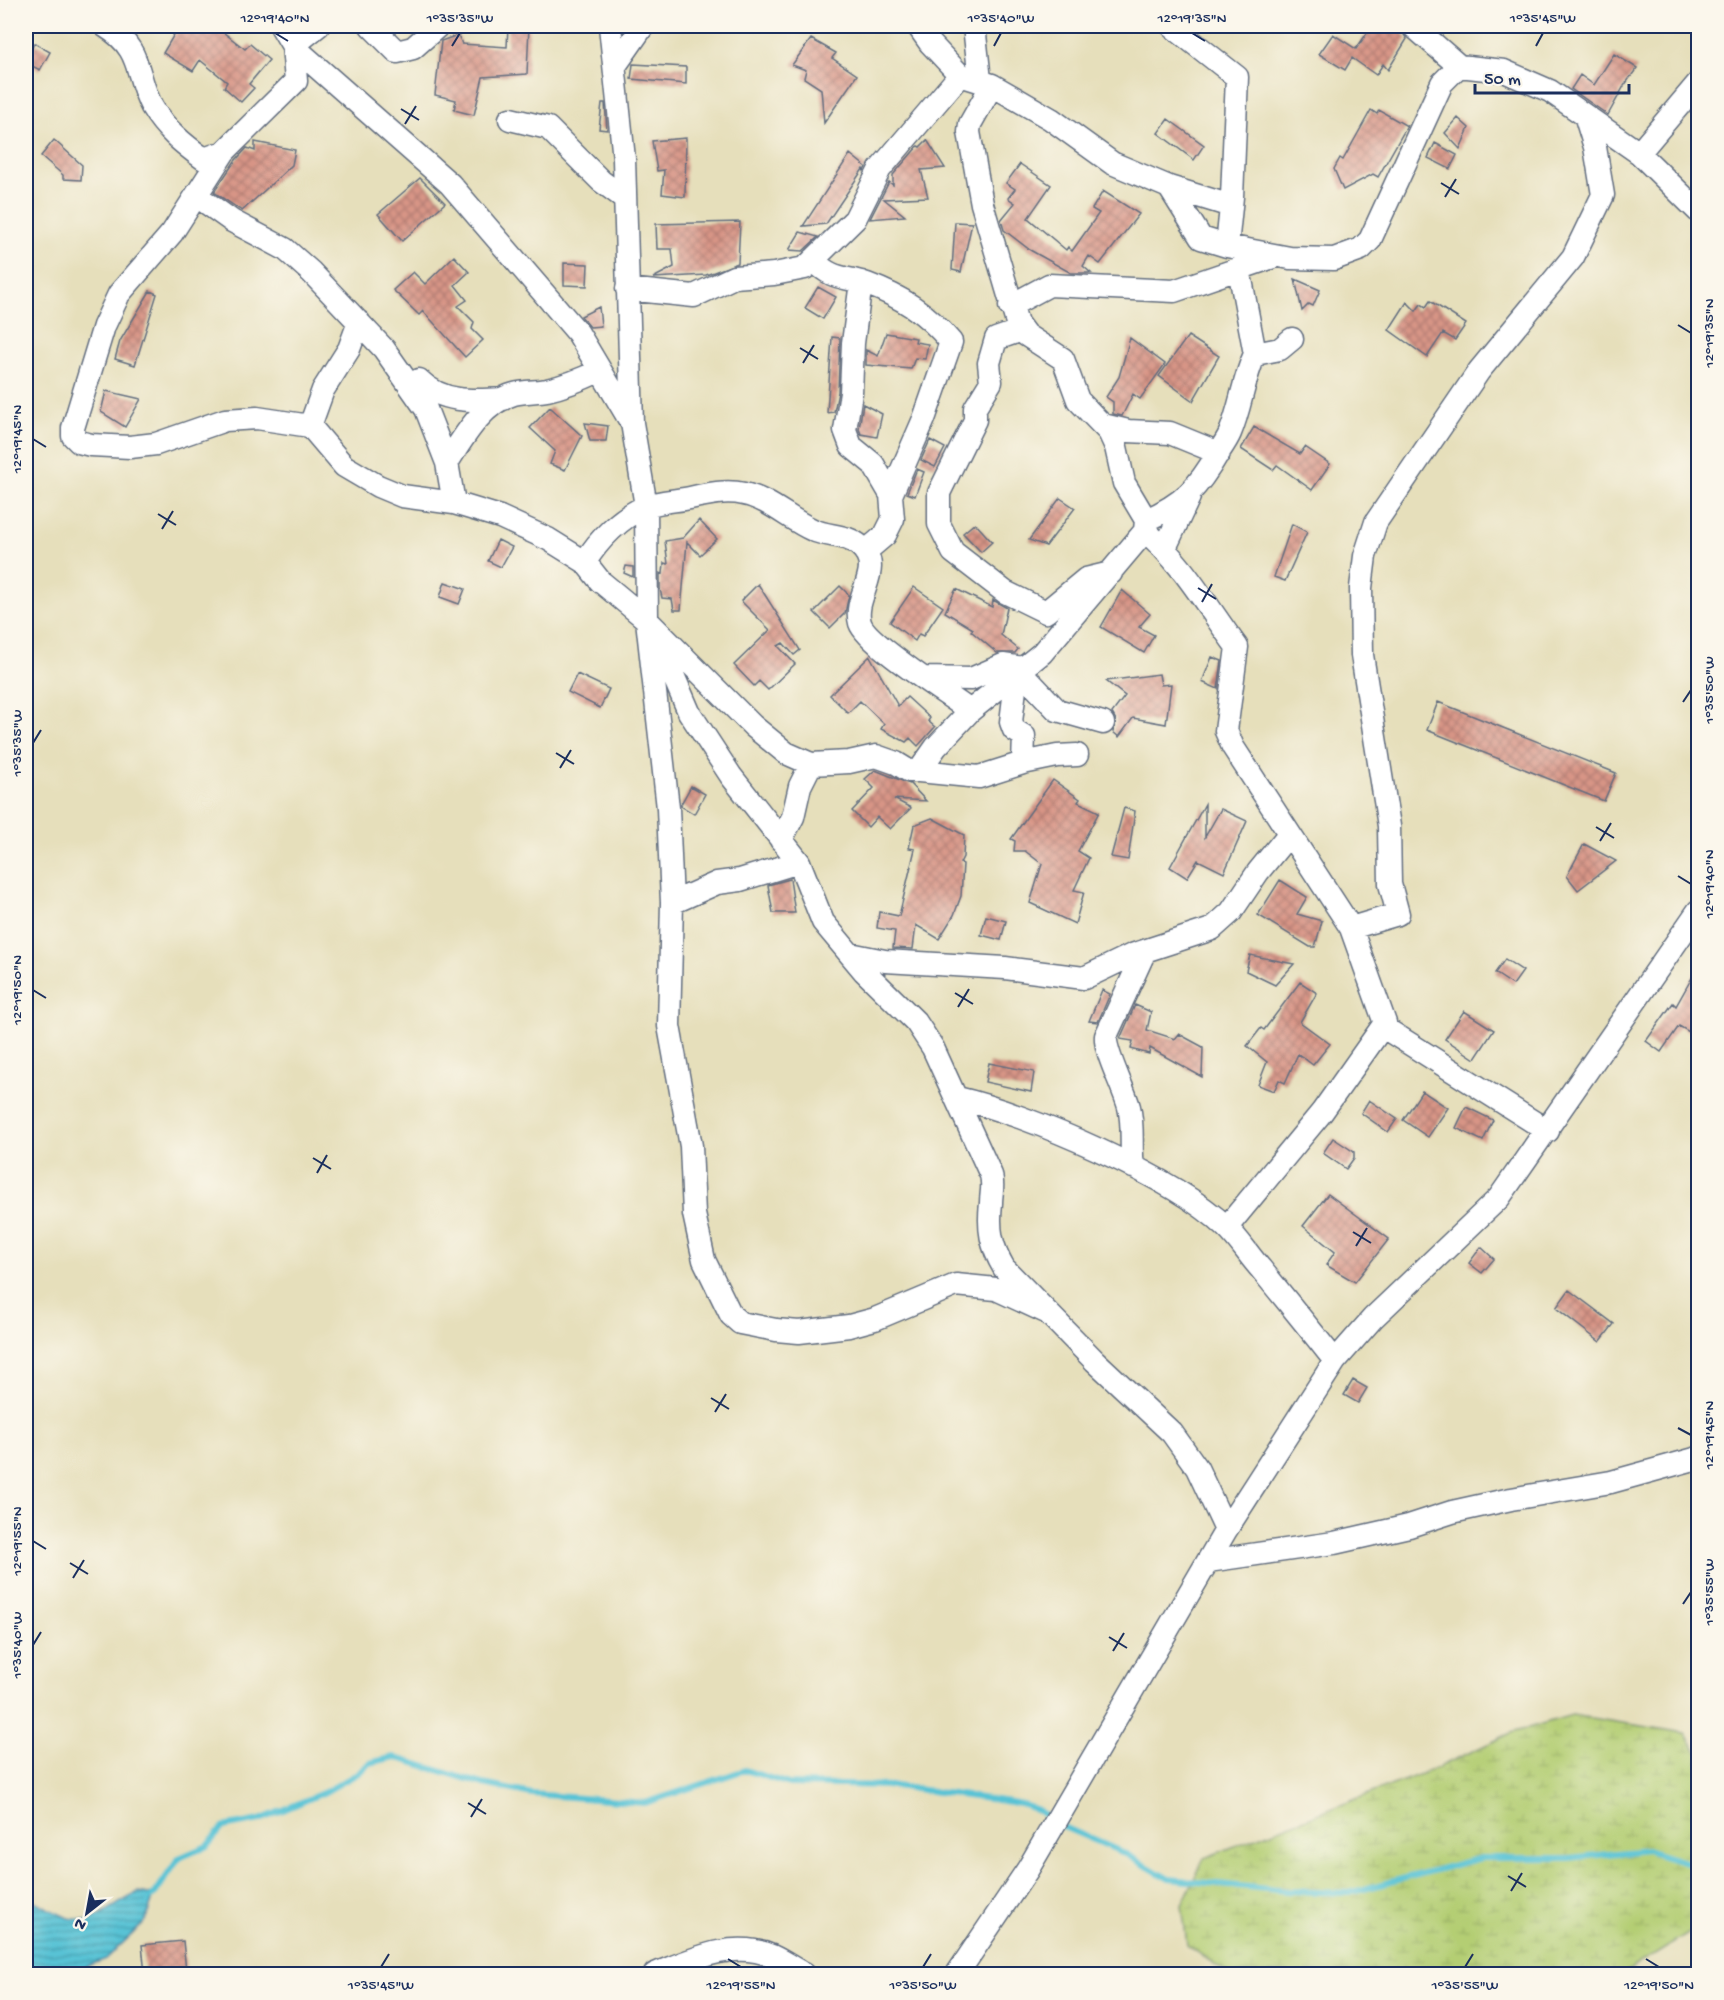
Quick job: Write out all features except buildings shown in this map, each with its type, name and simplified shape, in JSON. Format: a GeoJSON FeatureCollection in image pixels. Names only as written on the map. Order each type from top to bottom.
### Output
{"type":"FeatureCollection","features":[{"type":"Feature","properties":{"kind":"street"},"geometry":{"type":"LineString","coordinates":[[105,26],[129,46],[136,57],[151,104],[160,120],[184,147],[204,159],[224,152]]}},
{"type":"Feature","properties":{"kind":"street"},"geometry":{"type":"LineString","coordinates":[[281,26],[293,46],[450,183],[578,333],[632,423]]}},
{"type":"Feature","properties":{"kind":"street"},"geometry":{"type":"LineString","coordinates":[[293,46],[318,26]]}},
{"type":"Feature","properties":{"kind":"street"},"geometry":{"type":"LineString","coordinates":[[371,26],[397,52],[412,48],[438,26]]}},
{"type":"Feature","properties":{"kind":"street"},"geometry":{"type":"LineString","coordinates":[[610,26],[624,159],[632,423],[646,506],[647,620],[668,808],[672,903],[669,1026],[691,1146],[694,1214],[704,1260],[731,1315],[740,1323],[749,1325],[798,1332],[820,1330],[875,1319],[956,1285],[996,1289],[1046,1312]]}},
{"type":"Feature","properties":{"kind":"street"},"geometry":{"type":"LineString","coordinates":[[615,66],[643,26]]}},
{"type":"Feature","properties":{"kind":"street"},"geometry":{"type":"LineString","coordinates":[[918,26],[930,43],[977,80],[1051,119],[1112,163],[1168,187],[1232,206]]}},
{"type":"Feature","properties":{"kind":"street"},"geometry":{"type":"LineString","coordinates":[[974,26],[977,80],[969,132],[982,204],[1000,258],[1011,306],[1026,335],[1063,359],[1078,400],[1103,425],[1116,447],[1124,483],[1145,526],[1190,579],[1237,647],[1226,730],[1233,747],[1351,928],[1382,1010],[1383,1027],[1322,1112],[1227,1227]]}},
{"type":"Feature","properties":{"kind":"street"},"geometry":{"type":"LineString","coordinates":[[1172,26],[1237,77],[1232,206],[1227,246]]}},
{"type":"Feature","properties":{"kind":"street"},"geometry":{"type":"LineString","coordinates":[[1413,26],[1459,66],[1504,71],[1550,91],[1639,153],[1698,211]]}},
{"type":"Feature","properties":{"kind":"street"},"geometry":{"type":"LineString","coordinates":[[293,46],[296,81],[224,152],[172,232],[125,286],[114,304],[72,428],[73,436],[79,442],[129,447],[165,442],[225,420],[257,418],[310,426],[344,466],[359,477],[402,496],[454,503],[508,521],[585,561],[600,581],[647,620],[753,726],[786,753],[812,764],[849,762],[876,756],[896,763],[909,771],[979,777],[1023,763],[1057,756],[1077,755]]}},
{"type":"Feature","properties":{"kind":"street"},"geometry":{"type":"LineString","coordinates":[[1168,187],[1201,238],[1227,246],[1278,256],[1334,259],[1361,249],[1370,240],[1442,83],[1459,66]]}},
{"type":"Feature","properties":{"kind":"street"},"geometry":{"type":"LineString","coordinates":[[627,289],[694,296],[734,277],[804,268],[855,219],[880,169],[977,80]]}},
{"type":"Feature","properties":{"kind":"street"},"geometry":{"type":"LineString","coordinates":[[1639,153],[1698,83]]}},
{"type":"Feature","properties":{"kind":"street"},"geometry":{"type":"LineString","coordinates":[[1351,928],[1398,914],[1390,884],[1389,826],[1362,655],[1361,588],[1365,555],[1376,522],[1479,371],[1573,257],[1603,195],[1595,147],[1586,118]]}},
{"type":"Feature","properties":{"kind":"street"},"geometry":{"type":"LineString","coordinates":[[510,119],[548,128],[601,181],[624,198]]}},
{"type":"Feature","properties":{"kind":"street"},"geometry":{"type":"LineString","coordinates":[[197,196],[232,221],[285,249],[359,322],[410,382],[426,409],[447,463],[454,503]]}},
{"type":"Feature","properties":{"kind":"street"},"geometry":{"type":"LineString","coordinates":[[1011,306],[1033,291],[1050,285],[1174,291],[1278,256]]}},
{"type":"Feature","properties":{"kind":"street"},"geometry":{"type":"LineString","coordinates":[[813,260],[824,271],[844,280],[861,282],[896,295],[932,319],[951,342],[924,419],[891,495]]}},
{"type":"Feature","properties":{"kind":"street"},"geometry":{"type":"LineString","coordinates":[[1165,548],[1189,495],[1219,453],[1230,433],[1245,375],[1255,354],[1239,269]]}},
{"type":"Feature","properties":{"kind":"street"},"geometry":{"type":"LineString","coordinates":[[861,282],[853,343],[851,393],[845,429],[851,446],[873,464],[891,495],[893,519],[885,535],[865,552]]}},
{"type":"Feature","properties":{"kind":"street"},"geometry":{"type":"LineString","coordinates":[[310,426],[323,390],[349,349],[359,322]]}},
{"type":"Feature","properties":{"kind":"street"},"geometry":{"type":"LineString","coordinates":[[1022,330],[996,339],[989,363],[991,382],[975,408],[975,420],[939,493],[939,524],[952,552],[1005,592],[1046,612],[1086,579],[1111,573]]}},
{"type":"Feature","properties":{"kind":"street"},"geometry":{"type":"LineString","coordinates":[[1255,354],[1280,349],[1292,339]]}},
{"type":"Feature","properties":{"kind":"street"},"geometry":{"type":"LineString","coordinates":[[447,463],[472,424],[503,399],[513,394],[545,390],[576,382],[599,371]]}},
{"type":"Feature","properties":{"kind":"street"},"geometry":{"type":"LineString","coordinates":[[419,380],[431,392],[469,402],[503,399]]}},
{"type":"Feature","properties":{"kind":"street"},"geometry":{"type":"LineString","coordinates":[[1103,425],[1128,430],[1170,433],[1219,453]]}},
{"type":"Feature","properties":{"kind":"street"},"geometry":{"type":"LineString","coordinates":[[585,561],[609,533],[646,506],[716,493],[745,494],[814,530],[850,539],[865,552],[871,564],[870,577],[861,602],[860,622],[863,629],[892,655],[970,711]]}},
{"type":"Feature","properties":{"kind":"street"},"geometry":{"type":"LineString","coordinates":[[919,771],[936,747],[970,711],[1042,653],[1111,573],[1145,526],[1189,495]]}},
{"type":"Feature","properties":{"kind":"street"},"geometry":{"type":"LineString","coordinates":[[647,620],[689,712],[731,776],[799,862],[823,922],[864,971],[916,1022],[933,1048],[994,1184],[990,1211],[990,1234],[993,1250],[1004,1268],[1095,1361],[1172,1433],[1197,1468],[1226,1530]]}},
{"type":"Feature","properties":{"kind":"street"},"geometry":{"type":"LineString","coordinates":[[925,678],[971,679],[1002,665],[1020,671],[1058,710],[1103,723]]}},
{"type":"Feature","properties":{"kind":"street"},"geometry":{"type":"LineString","coordinates":[[1020,671],[1011,722],[1014,729],[1024,736],[1023,763]]}},
{"type":"Feature","properties":{"kind":"street"},"geometry":{"type":"LineString","coordinates":[[781,840],[793,818],[800,786],[812,764]]}},
{"type":"Feature","properties":{"kind":"street"},"geometry":{"type":"LineString","coordinates":[[850,954],[885,961],[1005,968],[1084,978],[1145,951],[1212,929],[1231,912],[1258,872],[1289,834]]}},
{"type":"Feature","properties":{"kind":"street"},"geometry":{"type":"LineString","coordinates":[[672,903],[717,884],[740,880],[799,862]]}},
{"type":"Feature","properties":{"kind":"street"},"geometry":{"type":"LineString","coordinates":[[957,1974],[975,1964],[1226,1530],[1335,1361],[1373,1318],[1499,1198],[1548,1131],[1698,911]]}},
{"type":"Feature","properties":{"kind":"street"},"geometry":{"type":"LineString","coordinates":[[1133,1167],[1130,1110],[1119,1075],[1105,1044],[1106,1036],[1145,951]]}},
{"type":"Feature","properties":{"kind":"street"},"geometry":{"type":"LineString","coordinates":[[1383,1027],[1548,1131]]}},
{"type":"Feature","properties":{"kind":"street"},"geometry":{"type":"LineString","coordinates":[[957,1098],[982,1104],[1014,1116],[1133,1167],[1198,1206],[1227,1227],[1335,1361]]}},
{"type":"Feature","properties":{"kind":"street"},"geometry":{"type":"LineString","coordinates":[[1208,1562],[1334,1543],[1409,1526],[1452,1512],[1511,1498],[1611,1482],[1698,1458]]}},
{"type":"Feature","properties":{"kind":"street"},"geometry":{"type":"LineString","coordinates":[[655,1974],[725,1949],[751,1949],[762,1952],[804,1974]]}},
{"type":"Feature","properties":{"kind":"green space"},"geometry":{"type":"Polygon","coordinates":[[[1572,1715],[1685,1733],[1698,1753],[1698,1932],[1691,1931],[1623,1974],[1229,1974],[1187,1945],[1182,1905],[1204,1858],[1439,1767],[1511,1733],[1572,1715]]]}},
{"type":"Feature","properties":{"kind":"water"},"geometry":{"type":"Polygon","coordinates":[[[138,1892],[154,1895],[145,1922],[106,1959],[67,1974],[26,1974],[26,1897],[68,1918],[90,1921],[138,1892]]]}},
{"type":"Feature","properties":{"kind":"waterway"},"geometry":{"type":"LineString","coordinates":[[148,1900],[154,1895],[179,1858],[207,1846],[223,1827],[260,1820],[325,1792],[357,1774],[370,1763],[394,1757],[483,1784],[532,1794],[645,1803],[745,1770],[789,1784],[895,1786],[1017,1803],[1038,1810],[1050,1820]]}},
{"type":"Feature","properties":{"kind":"waterway"},"geometry":{"type":"LineString","coordinates":[[1059,1825],[1124,1853],[1169,1879],[1287,1891],[1349,1893],[1481,1858],[1569,1858],[1647,1850],[1698,1866]]}}]}
